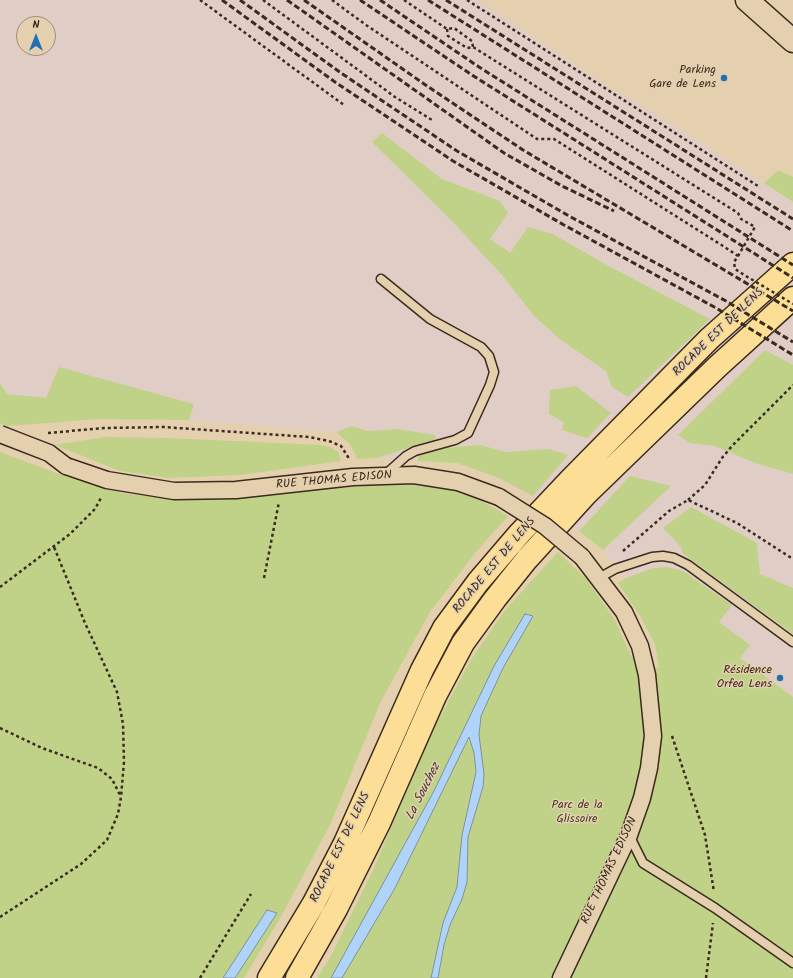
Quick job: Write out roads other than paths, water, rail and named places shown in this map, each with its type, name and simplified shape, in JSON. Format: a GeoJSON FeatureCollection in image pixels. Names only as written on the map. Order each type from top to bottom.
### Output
{"type":"FeatureCollection","features":[{"type":"Feature","properties":{"kind":"highway","name":"ROCADE EST DE LENS"},"geometry":{"type":"LineString","coordinates":[[269,978],[314,903],[345,844],[422,670],[448,622],[478,582],[571,479],[709,340],[793,264]]}},
{"type":"Feature","properties":{"kind":"highway","name":"ROCADE EST DE LENS"},"geometry":{"type":"LineString","coordinates":[[297,978],[336,909],[379,823],[434,696],[463,643],[495,599],[527,559],[586,494],[717,367],[793,298]]}},
{"type":"Feature","properties":{"kind":"street"},"geometry":{"type":"LineString","coordinates":[[747,0],[793,41]]}},
{"type":"Feature","properties":{"kind":"street","name":"RUE THOMAS EDISON"},"geometry":{"type":"LineString","coordinates":[[0,434],[49,453],[66,466],[107,480],[174,491],[236,490],[385,475],[433,477],[458,482],[499,497],[545,526],[582,557],[624,612],[640,646],[647,675],[653,736],[649,768],[642,798],[630,835],[560,978]]}},
{"type":"Feature","properties":{"kind":"lane"},"geometry":{"type":"LineString","coordinates":[[381,279],[430,319],[481,348],[489,356],[494,372],[490,385],[468,433],[455,440],[415,451],[406,456],[385,475]]}},
{"type":"Feature","properties":{"kind":"lane"},"geometry":{"type":"LineString","coordinates":[[599,578],[615,569],[652,557],[663,556],[674,558],[688,565],[793,642]]}},
{"type":"Feature","properties":{"kind":"lane"},"geometry":{"type":"LineString","coordinates":[[630,835],[643,863],[715,908],[793,963]]}},
{"type":"Feature","properties":{"kind":"water"},"geometry":{"type":"Polygon","coordinates":[[[525,614],[533,616],[503,668],[481,716],[479,735],[484,774],[483,787],[468,837],[467,882],[462,899],[450,925],[444,945],[438,978],[431,978],[443,923],[457,887],[462,835],[476,772],[474,753],[469,737],[395,888],[342,978],[331,978],[434,791],[494,666],[525,614]]]}},
{"type":"Feature","properties":{"kind":"water"},"geometry":{"type":"Polygon","coordinates":[[[267,910],[277,913],[235,978],[223,978],[267,910]]]}},
{"type":"Feature","properties":{"kind":"railway"},"geometry":{"type":"LineString","coordinates":[[222,0],[335,82],[453,161],[564,225],[716,308],[793,355]]}},
{"type":"Feature","properties":{"kind":"railway"},"geometry":{"type":"LineString","coordinates":[[240,0],[341,73],[457,151],[569,216],[726,301],[793,342]]}},
{"type":"Feature","properties":{"kind":"railway"},"geometry":{"type":"LineString","coordinates":[[287,0],[504,153],[562,186],[614,211]]}},
{"type":"Feature","properties":{"kind":"railway"},"geometry":{"type":"LineString","coordinates":[[304,0],[427,86],[523,150],[793,311]]}},
{"type":"Feature","properties":{"kind":"railway"},"geometry":{"type":"LineString","coordinates":[[360,0],[472,75],[793,278]]}},
{"type":"Feature","properties":{"kind":"railway"},"geometry":{"type":"LineString","coordinates":[[380,0],[479,67],[793,265]]}},
{"type":"Feature","properties":{"kind":"railway"},"geometry":{"type":"LineString","coordinates":[[428,0],[793,231]]}},
{"type":"Feature","properties":{"kind":"railway"},"geometry":{"type":"LineString","coordinates":[[446,0],[793,219]]}},
{"type":"Feature","properties":{"kind":"place","name":"Parking Gare de Lens"},"geometry":{"type":"Point","coordinates":[724,78]}},
{"type":"Feature","properties":{"kind":"place","name":"Résidence Orfea Lens"},"geometry":{"type":"Point","coordinates":[780,678]}},
{"type":"Feature","properties":{"kind":"water label","name":"La Souchez"},"geometry":{"type":"Point","coordinates":[424,792]}},
{"type":"Feature","properties":{"kind":"park label","name":"Parc de la Glissoire"},"geometry":{"type":"Point","coordinates":[577,813]}}]}
